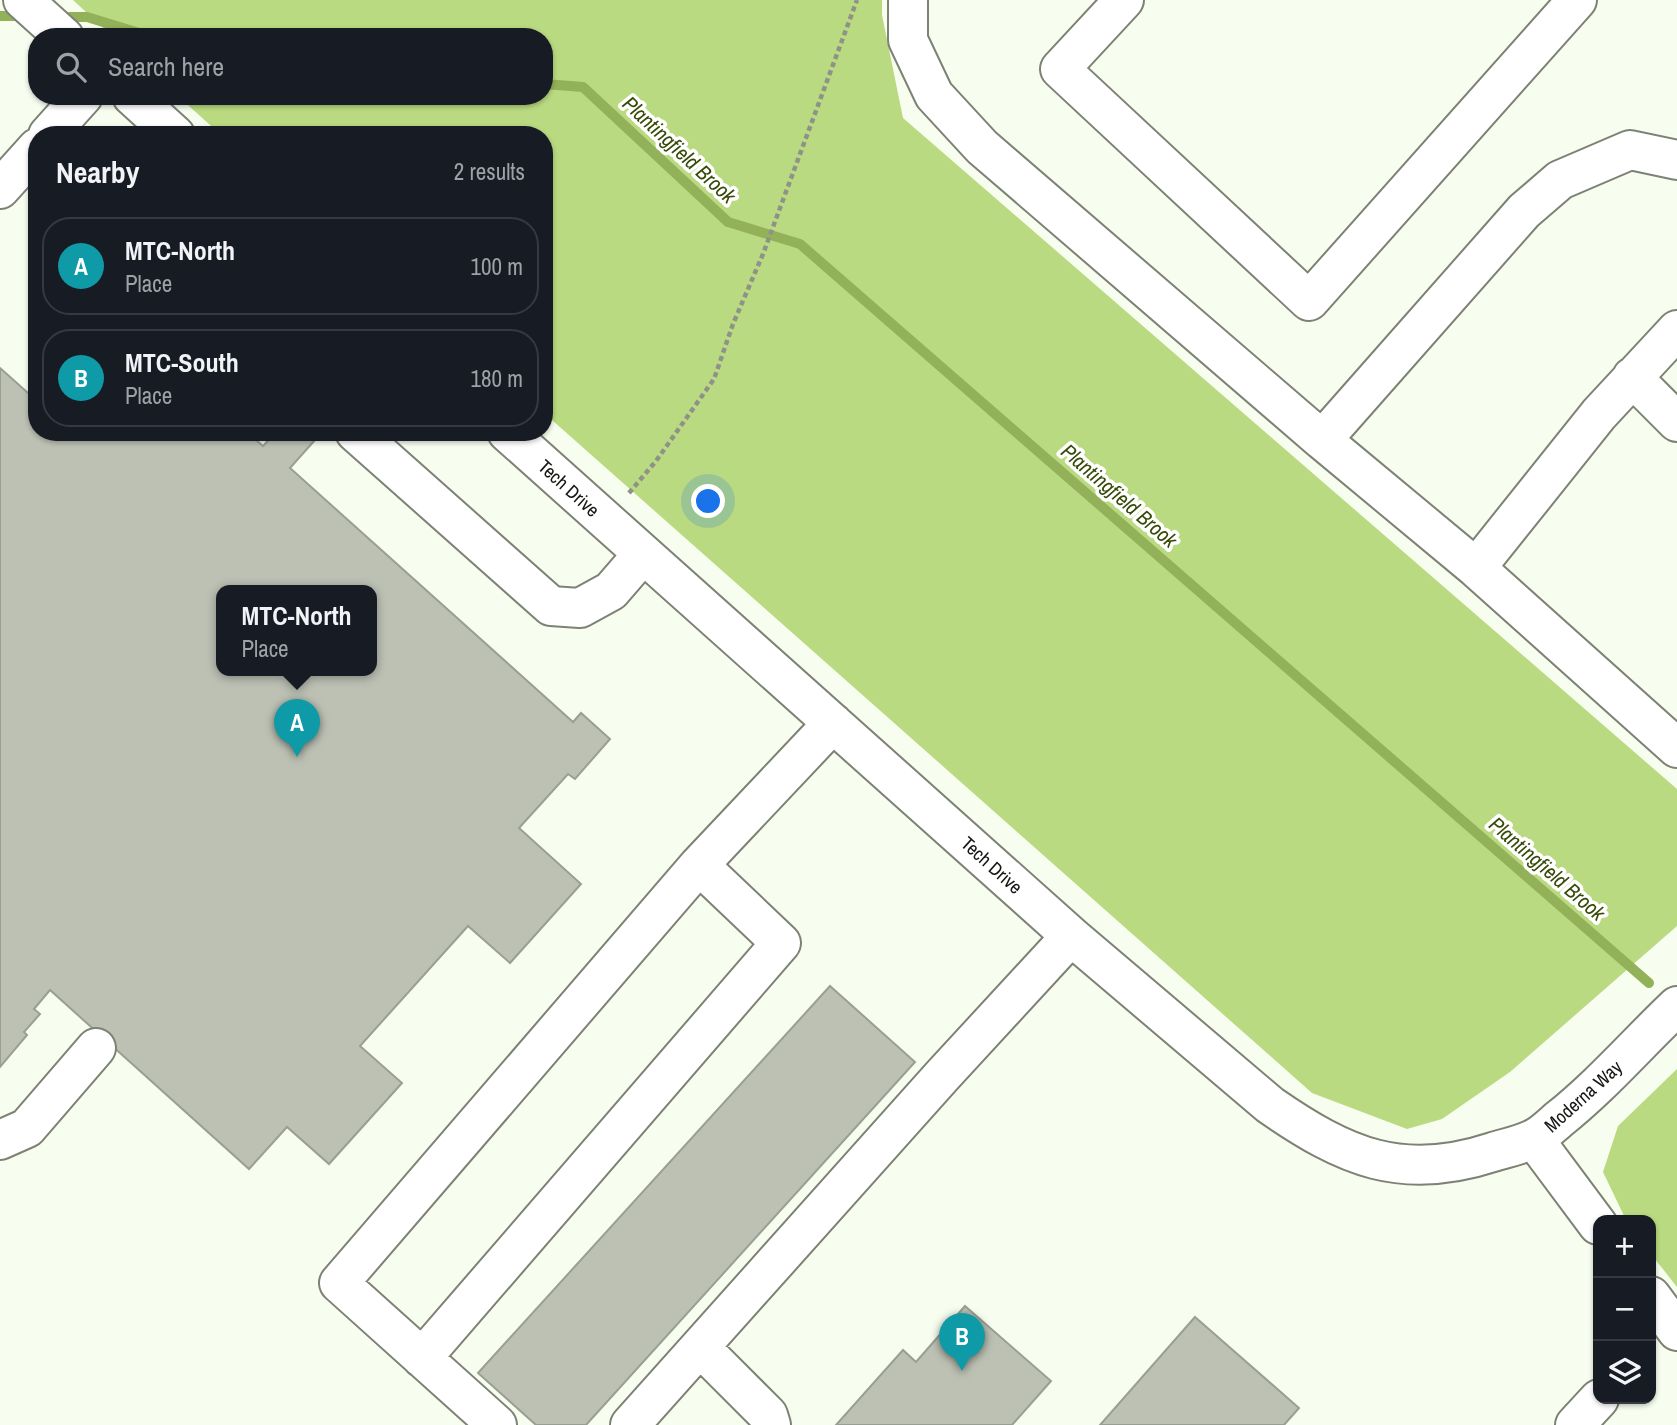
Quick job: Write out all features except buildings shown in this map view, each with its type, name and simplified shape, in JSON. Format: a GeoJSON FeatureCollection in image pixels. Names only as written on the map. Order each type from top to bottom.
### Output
{"type":"FeatureCollection","features":[{"type":"Feature","properties":{"kind":"street"},"geometry":{"type":"LineString","coordinates":[[23,0],[54,28]]}},
{"type":"Feature","properties":{"kind":"street"},"geometry":{"type":"LineString","coordinates":[[908,0],[908,40],[934,95],[982,148],[1322,440],[1476,568],[1677,748]]}},
{"type":"Feature","properties":{"kind":"street"},"geometry":{"type":"LineString","coordinates":[[1124,0],[1060,69],[1309,301],[1577,0]]}},
{"type":"Feature","properties":{"kind":"street"},"geometry":{"type":"LineString","coordinates":[[57,126],[75,105]]}},
{"type":"Feature","properties":{"kind":"street"},"geometry":{"type":"LineString","coordinates":[[142,105],[165,126]]}},
{"type":"Feature","properties":{"kind":"street"},"geometry":{"type":"LineString","coordinates":[[1322,440],[1524,211],[1560,180],[1630,150],[1677,160]]}},
{"type":"Feature","properties":{"kind":"street"},"geometry":{"type":"LineString","coordinates":[[0,189],[28,158]]}},
{"type":"Feature","properties":{"kind":"street"},"geometry":{"type":"LineString","coordinates":[[1476,568],[1599,414],[1677,330]]}},
{"type":"Feature","properties":{"kind":"street"},"geometry":{"type":"LineString","coordinates":[[1632,377],[1677,422]]}},
{"type":"Feature","properties":{"kind":"street"},"geometry":{"type":"LineString","coordinates":[[365,441],[551,606],[580,608],[611,591],[643,554]]}},
{"type":"Feature","properties":{"kind":"street","name":"Tech Drive"},"geometry":{"type":"LineString","coordinates":[[517,441],[1072,936],[1270,1105],[1301,1127],[1357,1155],[1423,1165],[1462,1162],[1534,1139]]}},
{"type":"Feature","properties":{"kind":"street"},"geometry":{"type":"LineString","coordinates":[[497,1425],[339,1283],[699,865],[833,723]]}},
{"type":"Feature","properties":{"kind":"street"},"geometry":{"type":"LineString","coordinates":[[422,1358],[781,943],[699,865]]}},
{"type":"Feature","properties":{"kind":"street"},"geometry":{"type":"LineString","coordinates":[[630,1425],[942,1076],[1072,936]]}},
{"type":"Feature","properties":{"kind":"street","name":"Moderna Way"},"geometry":{"type":"LineString","coordinates":[[1593,1219],[1534,1139],[1582,1101],[1677,1006]]}},
{"type":"Feature","properties":{"kind":"street"},"geometry":{"type":"LineString","coordinates":[[0,1140],[27,1128],[96,1048]]}},
{"type":"Feature","properties":{"kind":"street"},"geometry":{"type":"LineString","coordinates":[[699,1348],[768,1415],[771,1425]]}},
{"type":"Feature","properties":{"kind":"street"},"geometry":{"type":"LineString","coordinates":[[1575,1425],[1594,1404]]}},
{"type":"Feature","properties":{"kind":"path"},"geometry":{"type":"LineString","coordinates":[[605,520],[656,461],[714,379],[733,324],[775,225],[857,0]]}},
{"type":"Feature","properties":{"kind":"green space"},"geometry":{"type":"Polygon","coordinates":[[[73,0],[882,0],[882,15],[903,118],[1677,789],[1677,926],[1510,1072],[1442,1119],[1407,1129],[1312,1093],[553,421],[553,126],[211,126],[188,105],[553,105],[553,28],[103,28],[73,0]]]}},
{"type":"Feature","properties":{"kind":"green space"},"geometry":{"type":"Polygon","coordinates":[[[1677,1069],[1677,1287],[1656,1260],[1656,1215],[1624,1215],[1603,1172],[1618,1126],[1677,1069]]]}},
{"type":"Feature","properties":{"kind":"waterway","name":"Plantingfield Brook"},"geometry":{"type":"LineString","coordinates":[[0,16],[24,16]]}},
{"type":"Feature","properties":{"kind":"waterway","name":"Plantingfield Brook"},"geometry":{"type":"LineString","coordinates":[[60,17],[87,17],[123,28]]}},
{"type":"Feature","properties":{"kind":"waterway","name":"Plantingfield Brook"},"geometry":{"type":"LineString","coordinates":[[553,85],[583,87],[728,222],[800,244],[1649,983]]}},
{"type":"Feature","properties":{"kind":"place","name":"MTC-North"},"geometry":{"type":"Point","coordinates":[297,757]}},
{"type":"Feature","properties":{"kind":"place","name":"MTC-South"},"geometry":{"type":"Point","coordinates":[962,1371]}}]}
